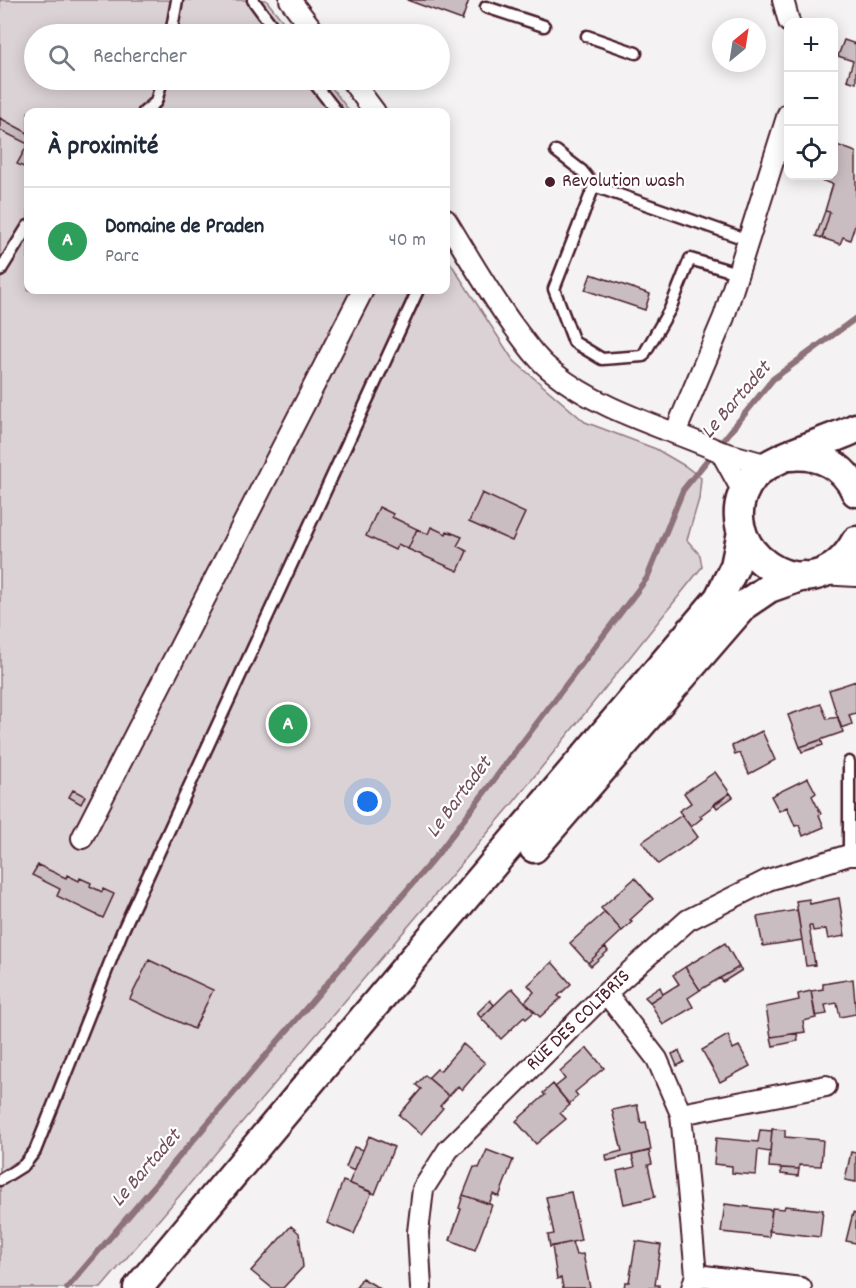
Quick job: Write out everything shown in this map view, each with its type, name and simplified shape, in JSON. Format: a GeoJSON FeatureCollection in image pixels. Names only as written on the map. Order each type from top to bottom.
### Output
{"type":"FeatureCollection","features":[{"type":"Feature","properties":{"kind":"main road"},"geometry":{"type":"LineString","coordinates":[[138,1288],[418,952],[719,598],[735,566],[742,532],[740,512],[744,494],[753,477],[776,461],[856,428]]}},
{"type":"Feature","properties":{"kind":"main road"},"geometry":{"type":"LineString","coordinates":[[776,461],[804,455],[822,459],[839,468],[856,492]]}},
{"type":"Feature","properties":{"kind":"main road"},"geometry":{"type":"LineString","coordinates":[[742,532],[750,549],[763,563],[780,573],[810,575]]}},
{"type":"Feature","properties":{"kind":"main road"},"geometry":{"type":"LineString","coordinates":[[273,1128],[482,907],[736,613],[748,601],[769,588],[835,567],[849,553],[856,541]]}},
{"type":"Feature","properties":{"kind":"street"},"geometry":{"type":"LineString","coordinates":[[290,0],[308,24]]}},
{"type":"Feature","properties":{"kind":"street"},"geometry":{"type":"LineString","coordinates":[[783,0],[788,18]]}},
{"type":"Feature","properties":{"kind":"street"},"geometry":{"type":"LineString","coordinates":[[358,90],[372,108]]}},
{"type":"Feature","properties":{"kind":"street"},"geometry":{"type":"LineString","coordinates":[[675,433],[724,317],[785,126]]}},
{"type":"Feature","properties":{"kind":"street"},"geometry":{"type":"LineString","coordinates":[[450,231],[497,304],[534,354],[552,372],[576,389],[633,418],[721,452],[776,461]]}},
{"type":"Feature","properties":{"kind":"street"},"geometry":{"type":"LineString","coordinates":[[82,838],[361,294]]}},
{"type":"Feature","properties":{"kind":"street"},"geometry":{"type":"LineString","coordinates":[[721,452],[744,494]]}},
{"type":"Feature","properties":{"kind":"street"},"geometry":{"type":"LineString","coordinates":[[810,575],[856,576]]}},
{"type":"Feature","properties":{"kind":"street","name":"RUE DES COLIBRIS"},"geometry":{"type":"LineString","coordinates":[[421,1288],[418,1232],[423,1189],[448,1150],[606,993],[688,920],[768,880],[852,855]]}},
{"type":"Feature","properties":{"kind":"street"},"geometry":{"type":"LineString","coordinates":[[606,993],[657,1059],[681,1114],[694,1282],[801,1288]]}},
{"type":"Feature","properties":{"kind":"street"},"geometry":{"type":"LineString","coordinates":[[681,1114],[826,1086]]}},
{"type":"Feature","properties":{"kind":"lane"},"geometry":{"type":"LineString","coordinates":[[173,24],[177,0]]}},
{"type":"Feature","properties":{"kind":"lane"},"geometry":{"type":"LineString","coordinates":[[253,0],[271,24]]}},
{"type":"Feature","properties":{"kind":"lane"},"geometry":{"type":"LineString","coordinates":[[486,7],[544,26]]}},
{"type":"Feature","properties":{"kind":"lane"},"geometry":{"type":"LineString","coordinates":[[587,36],[636,53]]}},
{"type":"Feature","properties":{"kind":"lane"},"geometry":{"type":"LineString","coordinates":[[149,108],[156,102],[159,90]]}},
{"type":"Feature","properties":{"kind":"lane"},"geometry":{"type":"LineString","coordinates":[[320,90],[334,108]]}},
{"type":"Feature","properties":{"kind":"lane"},"geometry":{"type":"LineString","coordinates":[[556,151],[582,171],[594,186],[748,240]]}},
{"type":"Feature","properties":{"kind":"lane"},"geometry":{"type":"LineString","coordinates":[[594,186],[554,289],[574,342],[602,359],[643,356],[670,309],[690,258],[737,273]]}},
{"type":"Feature","properties":{"kind":"lane"},"geometry":{"type":"LineString","coordinates":[[0,271],[24,232]]}},
{"type":"Feature","properties":{"kind":"lane"},"geometry":{"type":"LineString","coordinates":[[0,1180],[24,1165],[35,1151],[122,932],[416,294]]}},
{"type":"Feature","properties":{"kind":"lane"},"geometry":{"type":"LineString","coordinates":[[849,762],[852,855]]}},
{"type":"Feature","properties":{"kind":"shaded area"},"geometry":{"type":"Polygon","coordinates":[[[0,0],[266,0],[285,24],[24,24],[24,90],[334,90],[347,108],[24,108],[24,294],[450,294],[450,262],[513,360],[585,422],[656,449],[701,478],[699,499],[687,540],[700,555],[702,567],[513,803],[101,1288],[0,1288],[0,0]]]}},
{"type":"Feature","properties":{"kind":"building"},"geometry":{"type":"Polygon","coordinates":[[[407,0],[469,0],[462,20],[407,0]]]}},
{"type":"Feature","properties":{"kind":"building"},"geometry":{"type":"Polygon","coordinates":[[[844,40],[856,44],[856,83],[847,80],[853,61],[838,56],[844,40]]]}},
{"type":"Feature","properties":{"kind":"building"},"geometry":{"type":"Polygon","coordinates":[[[0,118],[24,131],[24,142],[0,130],[0,118]]]}},
{"type":"Feature","properties":{"kind":"building"},"geometry":{"type":"Polygon","coordinates":[[[838,145],[856,152],[856,222],[850,240],[843,237],[840,244],[822,238],[830,212],[825,211],[833,184],[820,180],[838,180],[838,145]]]}},
{"type":"Feature","properties":{"kind":"building"},"geometry":{"type":"Polygon","coordinates":[[[24,151],[24,167],[17,164],[24,151]]]}},
{"type":"Feature","properties":{"kind":"building"},"geometry":{"type":"Polygon","coordinates":[[[825,211],[830,212],[822,238],[816,236],[825,211]]]}},
{"type":"Feature","properties":{"kind":"building"},"geometry":{"type":"Polygon","coordinates":[[[591,274],[650,294],[645,310],[585,290],[591,274]]]}},
{"type":"Feature","properties":{"kind":"building"},"geometry":{"type":"Polygon","coordinates":[[[482,493],[525,513],[512,541],[469,522],[482,493]]]}},
{"type":"Feature","properties":{"kind":"building"},"geometry":{"type":"Polygon","coordinates":[[[379,507],[393,514],[392,517],[417,529],[408,549],[398,544],[395,550],[366,536],[379,507]]]}},
{"type":"Feature","properties":{"kind":"building"},"geometry":{"type":"Polygon","coordinates":[[[431,527],[446,534],[447,531],[462,537],[457,546],[467,551],[458,571],[408,549],[417,529],[428,534],[431,527]]]}},
{"type":"Feature","properties":{"kind":"building"},"geometry":{"type":"Polygon","coordinates":[[[856,681],[856,713],[849,715],[852,724],[841,728],[829,690],[856,681]]]}},
{"type":"Feature","properties":{"kind":"building"},"geometry":{"type":"Polygon","coordinates":[[[821,704],[827,719],[838,717],[843,732],[800,747],[788,715],[821,704]]]}},
{"type":"Feature","properties":{"kind":"building"},"geometry":{"type":"Polygon","coordinates":[[[762,731],[775,760],[749,774],[740,753],[735,755],[732,746],[762,731]]]}},
{"type":"Feature","properties":{"kind":"building"},"geometry":{"type":"Polygon","coordinates":[[[821,740],[823,745],[802,752],[800,747],[821,740]]]}},
{"type":"Feature","properties":{"kind":"building"},"geometry":{"type":"Polygon","coordinates":[[[715,772],[730,793],[700,816],[702,818],[691,827],[679,811],[691,803],[684,793],[715,772]]]}},
{"type":"Feature","properties":{"kind":"building"},"geometry":{"type":"Polygon","coordinates":[[[808,778],[816,793],[812,796],[821,814],[819,815],[824,827],[803,836],[799,825],[795,826],[787,807],[779,811],[771,796],[808,778]]]}},
{"type":"Feature","properties":{"kind":"building"},"geometry":{"type":"Polygon","coordinates":[[[73,790],[85,796],[81,804],[69,797],[73,790]]]}},
{"type":"Feature","properties":{"kind":"building"},"geometry":{"type":"Polygon","coordinates":[[[730,793],[733,797],[717,808],[714,804],[730,793]]]}},
{"type":"Feature","properties":{"kind":"building"},"geometry":{"type":"Polygon","coordinates":[[[682,815],[698,837],[658,864],[642,842],[682,815]]]}},
{"type":"Feature","properties":{"kind":"building"},"geometry":{"type":"Polygon","coordinates":[[[38,865],[66,878],[67,875],[79,881],[80,878],[102,892],[103,889],[114,894],[103,918],[57,896],[60,889],[32,875],[38,865]]]}},
{"type":"Feature","properties":{"kind":"building"},"geometry":{"type":"Polygon","coordinates":[[[635,878],[653,899],[630,920],[632,922],[622,931],[601,908],[635,878]]]}},
{"type":"Feature","properties":{"kind":"building"},"geometry":{"type":"Polygon","coordinates":[[[839,898],[845,936],[828,939],[826,929],[813,931],[812,926],[809,926],[815,965],[806,966],[796,901],[809,899],[810,904],[839,898]]]}},
{"type":"Feature","properties":{"kind":"building"},"geometry":{"type":"Polygon","coordinates":[[[797,910],[802,940],[763,946],[757,917],[797,910]]]}},
{"type":"Feature","properties":{"kind":"building"},"geometry":{"type":"Polygon","coordinates":[[[605,912],[622,931],[588,963],[570,943],[605,912]]]}},
{"type":"Feature","properties":{"kind":"building"},"geometry":{"type":"Polygon","coordinates":[[[725,943],[739,967],[700,990],[685,967],[725,943]]]}},
{"type":"Feature","properties":{"kind":"building"},"geometry":{"type":"Polygon","coordinates":[[[605,947],[608,951],[591,966],[588,963],[605,947]]]}},
{"type":"Feature","properties":{"kind":"building"},"geometry":{"type":"Polygon","coordinates":[[[149,960],[213,990],[194,1029],[130,999],[149,960]]]}},
{"type":"Feature","properties":{"kind":"building"},"geometry":{"type":"Polygon","coordinates":[[[552,962],[571,984],[558,996],[561,998],[540,1017],[525,1002],[534,992],[528,985],[552,962]]]}},
{"type":"Feature","properties":{"kind":"building"},"geometry":{"type":"Polygon","coordinates":[[[685,967],[700,990],[688,998],[693,1007],[663,1025],[650,1002],[679,984],[673,975],[685,967]]]}},
{"type":"Feature","properties":{"kind":"building"},"geometry":{"type":"Polygon","coordinates":[[[739,967],[742,970],[723,982],[720,978],[739,967]]]}},
{"type":"Feature","properties":{"kind":"building"},"geometry":{"type":"Polygon","coordinates":[[[853,979],[856,1014],[840,1017],[837,1003],[825,1005],[827,1014],[815,1016],[811,991],[823,989],[823,984],[853,979]]]}},
{"type":"Feature","properties":{"kind":"building"},"geometry":{"type":"Polygon","coordinates":[[[660,987],[663,994],[650,1002],[645,997],[660,987]]]}},
{"type":"Feature","properties":{"kind":"building"},"geometry":{"type":"Polygon","coordinates":[[[512,988],[534,1012],[526,1019],[524,1017],[501,1039],[481,1018],[512,988]]]}},
{"type":"Feature","properties":{"kind":"building"},"geometry":{"type":"Polygon","coordinates":[[[811,991],[816,1018],[803,1021],[805,1032],[771,1037],[766,1007],[799,1000],[798,994],[811,991]]]}},
{"type":"Feature","properties":{"kind":"building"},"geometry":{"type":"Polygon","coordinates":[[[490,1000],[494,1005],[481,1018],[477,1013],[490,1000]]]}},
{"type":"Feature","properties":{"kind":"building"},"geometry":{"type":"Polygon","coordinates":[[[797,1033],[798,1041],[773,1046],[771,1037],[797,1033]]]}},
{"type":"Feature","properties":{"kind":"building"},"geometry":{"type":"Polygon","coordinates":[[[728,1035],[733,1049],[739,1046],[750,1066],[720,1082],[702,1050],[728,1035]]]}},
{"type":"Feature","properties":{"kind":"building"},"geometry":{"type":"Polygon","coordinates":[[[463,1044],[485,1063],[462,1090],[458,1086],[449,1096],[428,1078],[437,1069],[440,1071],[463,1044]]]}},
{"type":"Feature","properties":{"kind":"building"},"geometry":{"type":"Polygon","coordinates":[[[587,1048],[604,1068],[575,1092],[578,1096],[569,1104],[555,1087],[565,1079],[560,1072],[587,1048]]]}},
{"type":"Feature","properties":{"kind":"building"},"geometry":{"type":"Polygon","coordinates":[[[679,1051],[684,1062],[677,1066],[672,1054],[679,1051]]]}},
{"type":"Feature","properties":{"kind":"building"},"geometry":{"type":"Polygon","coordinates":[[[425,1075],[449,1096],[440,1106],[443,1108],[421,1134],[399,1115],[421,1089],[416,1085],[425,1075]]]}},
{"type":"Feature","properties":{"kind":"building"},"geometry":{"type":"Polygon","coordinates":[[[553,1084],[570,1105],[560,1113],[566,1119],[536,1144],[516,1121],[545,1095],[543,1093],[553,1084]]]}},
{"type":"Feature","properties":{"kind":"building"},"geometry":{"type":"Polygon","coordinates":[[[637,1105],[641,1123],[646,1122],[651,1150],[607,1161],[606,1155],[622,1151],[612,1110],[637,1105]]]}},
{"type":"Feature","properties":{"kind":"building"},"geometry":{"type":"Polygon","coordinates":[[[772,1129],[785,1130],[785,1137],[823,1140],[821,1166],[799,1165],[799,1169],[769,1167],[772,1129]]]}},
{"type":"Feature","properties":{"kind":"building"},"geometry":{"type":"Polygon","coordinates":[[[760,1130],[772,1131],[770,1152],[758,1150],[756,1175],[732,1173],[732,1166],[714,1164],[716,1138],[758,1142],[760,1130]]]}},
{"type":"Feature","properties":{"kind":"building"},"geometry":{"type":"Polygon","coordinates":[[[369,1136],[394,1147],[375,1194],[349,1183],[369,1136]]]}},
{"type":"Feature","properties":{"kind":"building"},"geometry":{"type":"Polygon","coordinates":[[[354,1147],[363,1150],[354,1171],[346,1167],[354,1147]]]}},
{"type":"Feature","properties":{"kind":"building"},"geometry":{"type":"Polygon","coordinates":[[[487,1150],[513,1160],[499,1197],[493,1194],[489,1204],[463,1195],[474,1167],[479,1168],[487,1150]]]}},
{"type":"Feature","properties":{"kind":"building"},"geometry":{"type":"Polygon","coordinates":[[[649,1151],[652,1164],[648,1165],[655,1197],[624,1204],[617,1171],[635,1167],[632,1155],[649,1151]]]}},
{"type":"Feature","properties":{"kind":"building"},"geometry":{"type":"Polygon","coordinates":[[[851,1152],[856,1153],[856,1182],[845,1180],[851,1152]]]}},
{"type":"Feature","properties":{"kind":"building"},"geometry":{"type":"Polygon","coordinates":[[[781,1168],[799,1169],[798,1176],[781,1174],[781,1168]]]}},
{"type":"Feature","properties":{"kind":"building"},"geometry":{"type":"Polygon","coordinates":[[[343,1181],[372,1192],[354,1234],[327,1223],[343,1181]]]}},
{"type":"Feature","properties":{"kind":"building"},"geometry":{"type":"Polygon","coordinates":[[[571,1192],[581,1240],[550,1247],[548,1235],[554,1234],[546,1197],[571,1192]]]}},
{"type":"Feature","properties":{"kind":"building"},"geometry":{"type":"Polygon","coordinates":[[[463,1195],[492,1205],[475,1250],[450,1240],[461,1209],[459,1208],[463,1195]]]}},
{"type":"Feature","properties":{"kind":"building"},"geometry":{"type":"Polygon","coordinates":[[[725,1204],[772,1210],[769,1237],[721,1232],[725,1204]]]}},
{"type":"Feature","properties":{"kind":"building"},"geometry":{"type":"Polygon","coordinates":[[[785,1206],[823,1210],[820,1237],[769,1231],[772,1208],[784,1209],[785,1206]]]}},
{"type":"Feature","properties":{"kind":"building"},"geometry":{"type":"Polygon","coordinates":[[[853,1213],[856,1214],[856,1243],[846,1241],[853,1213]]]}},
{"type":"Feature","properties":{"kind":"building"},"geometry":{"type":"Polygon","coordinates":[[[291,1226],[299,1233],[303,1267],[283,1288],[272,1288],[251,1271],[291,1226]]]}},
{"type":"Feature","properties":{"kind":"building"},"geometry":{"type":"Polygon","coordinates":[[[636,1241],[661,1245],[655,1285],[659,1285],[659,1288],[624,1288],[625,1282],[629,1282],[636,1241]]]}},
{"type":"Feature","properties":{"kind":"building"},"geometry":{"type":"Polygon","coordinates":[[[572,1242],[576,1255],[583,1254],[590,1288],[563,1288],[561,1278],[557,1279],[552,1246],[572,1242]]]}},
{"type":"Feature","properties":{"kind":"building"},"geometry":{"type":"Polygon","coordinates":[[[362,1278],[379,1288],[356,1288],[362,1278]]]}},
{"type":"Feature","properties":{"kind":"waterway","name":"Le Bartadet"},"geometry":{"type":"LineString","coordinates":[[67,1288],[437,855],[647,578],[683,490],[773,379],[856,318]]}},
{"type":"Feature","properties":{"kind":"place","name":"Revolution wash"},"geometry":{"type":"Point","coordinates":[550,182]}},
{"type":"Feature","properties":{"kind":"place","name":"Domaine de Praden"},"geometry":{"type":"Point","coordinates":[288,724]}}]}
